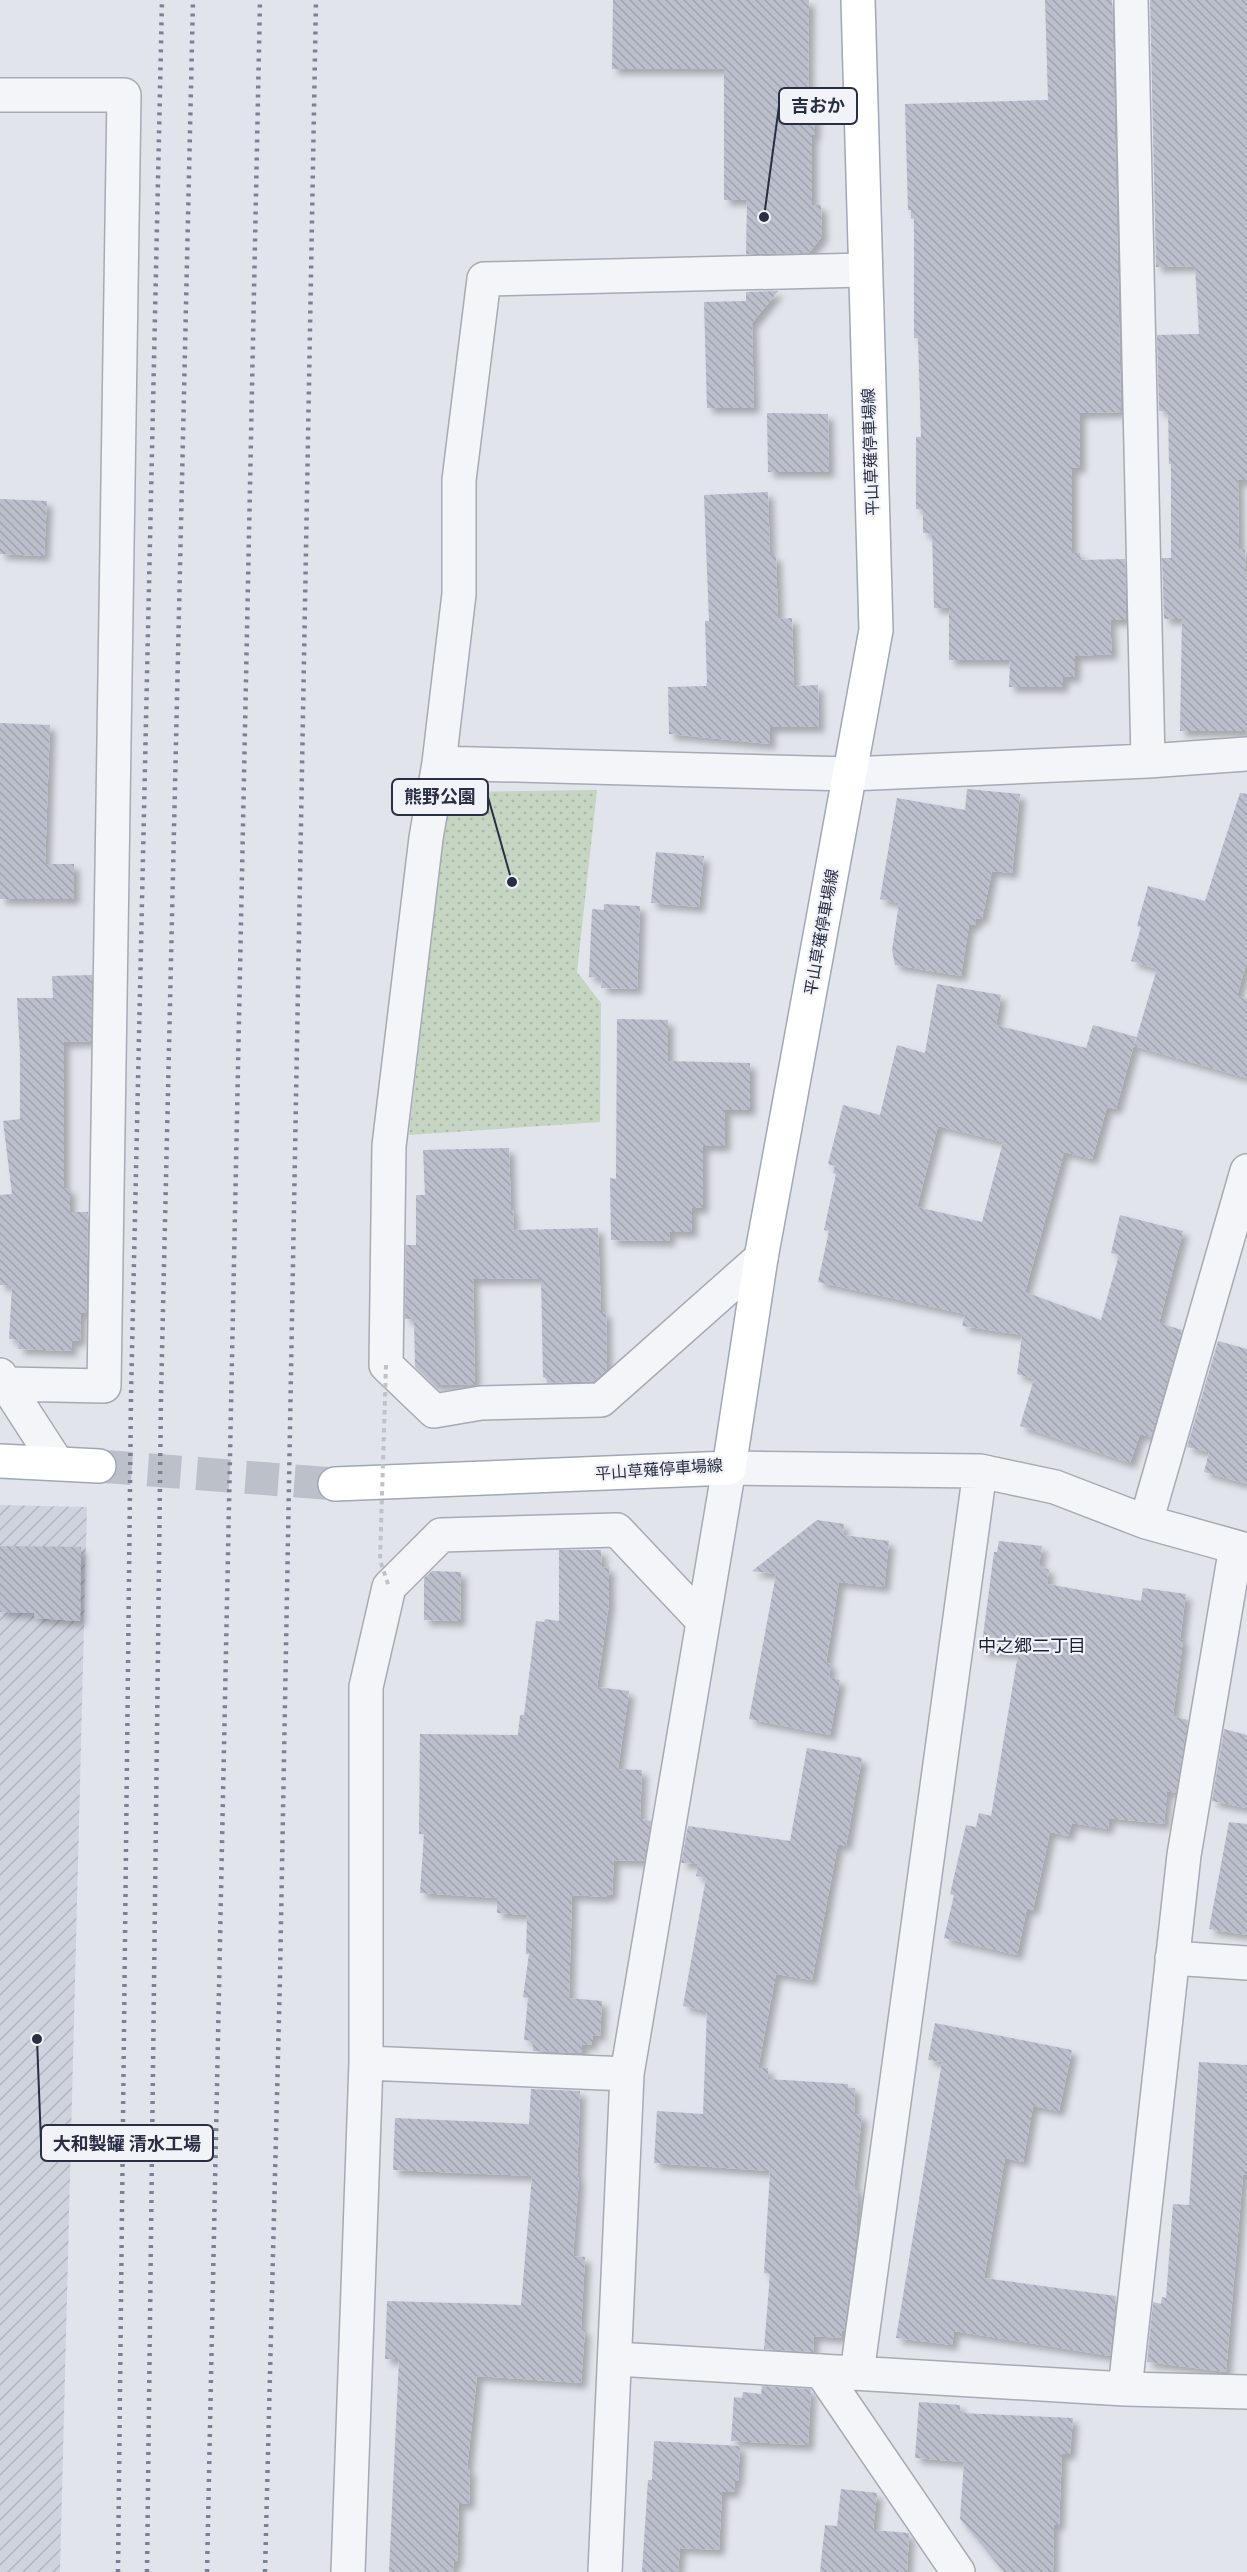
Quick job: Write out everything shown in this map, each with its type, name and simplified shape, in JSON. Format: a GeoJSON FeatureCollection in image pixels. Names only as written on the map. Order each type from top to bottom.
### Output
{"type":"FeatureCollection","features":[{"type":"Feature","properties":{"kind":"main road","name":"平山草薙停車場線"},"geometry":{"type":"LineString","coordinates":[[335,1484],[729,1468],[761,1258],[876,630],[858,0]]}},
{"type":"Feature","properties":{"kind":"main road"},"geometry":{"type":"LineString","coordinates":[[0,1461],[99,1466]]}},
{"type":"Feature","properties":{"kind":"street"},"geometry":{"type":"LineString","coordinates":[[1131,0],[1148,761]]}},
{"type":"Feature","properties":{"kind":"street"},"geometry":{"type":"LineString","coordinates":[[0,95],[124,95],[104,1386],[3,1380]]}},
{"type":"Feature","properties":{"kind":"street"},"geometry":{"type":"LineString","coordinates":[[761,1258],[601,1400],[481,1403],[434,1411],[386,1365],[389,1146],[426,838],[440,763],[459,594],[459,480],[484,279],[864,270]]}},
{"type":"Feature","properties":{"kind":"street"},"geometry":{"type":"LineString","coordinates":[[440,763],[850,774],[1148,761],[1247,754]]}},
{"type":"Feature","properties":{"kind":"street"},"geometry":{"type":"LineString","coordinates":[[1146,1522],[1241,1216],[1247,1172]]}},
{"type":"Feature","properties":{"kind":"street"},"geometry":{"type":"LineString","coordinates":[[3,1380],[57,1463]]}},
{"type":"Feature","properties":{"kind":"street"},"geometry":{"type":"LineString","coordinates":[[605,2572],[627,2074],[729,1468],[980,1471],[1055,1487],[1146,1522],[1242,1548],[1184,1855],[1125,2389]]}},
{"type":"Feature","properties":{"kind":"street"},"geometry":{"type":"LineString","coordinates":[[857,2373],[980,1471]]}},
{"type":"Feature","properties":{"kind":"street"},"geometry":{"type":"LineString","coordinates":[[348,2572],[366,2063],[366,1687],[389,1587],[441,1535],[617,1530],[703,1621]]}},
{"type":"Feature","properties":{"kind":"street"},"geometry":{"type":"LineString","coordinates":[[1172,1958],[1247,1963]]}},
{"type":"Feature","properties":{"kind":"street"},"geometry":{"type":"LineString","coordinates":[[366,2063],[627,2074]]}},
{"type":"Feature","properties":{"kind":"street"},"geometry":{"type":"LineString","coordinates":[[616,2359],[1125,2389],[1247,2392]]}},
{"type":"Feature","properties":{"kind":"street"},"geometry":{"type":"LineString","coordinates":[[821,2371],[958,2572]]}},
{"type":"Feature","properties":{"kind":"path"},"geometry":{"type":"LineString","coordinates":[[386,1365],[380,1560],[389,1587]]}},
{"type":"Feature","properties":{"kind":"shaded area"},"geometry":{"type":"Polygon","coordinates":[[[0,1505],[87,1507],[60,2572],[0,2572],[0,1505]]]}},
{"type":"Feature","properties":{"kind":"green space"},"geometry":{"type":"Polygon","coordinates":[[[597,790],[577,972],[601,1003],[600,1122],[409,1135],[448,792],[597,790]]]}},
{"type":"Feature","properties":{"kind":"building"},"geometry":{"type":"Polygon","coordinates":[[[613,0],[809,0],[808,101],[815,102],[815,135],[812,135],[812,205],[821,205],[822,236],[809,253],[746,254],[747,200],[724,200],[724,69],[612,69],[613,0]]]}},
{"type":"Feature","properties":{"kind":"building"},"geometry":{"type":"Polygon","coordinates":[[[1045,0],[1112,0],[1121,412],[1080,413],[1080,468],[1072,468],[1072,553],[1080,553],[1081,560],[1125,559],[1126,620],[1110,620],[1112,654],[1075,656],[1075,677],[1063,677],[1063,687],[1009,687],[1010,660],[949,660],[949,608],[934,608],[932,533],[923,533],[923,509],[916,509],[916,437],[921,437],[918,338],[914,338],[914,219],[911,218],[911,210],[908,210],[905,104],[1048,100],[1045,0]]]}},
{"type":"Feature","properties":{"kind":"building"},"geometry":{"type":"Polygon","coordinates":[[[1150,0],[1247,0],[1247,480],[1238,480],[1239,550],[1245,549],[1247,590],[1247,731],[1180,731],[1182,619],[1164,619],[1162,558],[1171,558],[1171,464],[1169,464],[1168,411],[1159,411],[1157,335],[1199,334],[1195,266],[1156,267],[1150,0]]]}},
{"type":"Feature","properties":{"kind":"building"},"geometry":{"type":"Polygon","coordinates":[[[778,291],[752,323],[754,408],[707,408],[704,302],[746,301],[746,292],[778,291]]]}},
{"type":"Feature","properties":{"kind":"building"},"geometry":{"type":"Polygon","coordinates":[[[767,413],[828,414],[829,472],[768,472],[767,413]]]}},
{"type":"Feature","properties":{"kind":"building"},"geometry":{"type":"Polygon","coordinates":[[[768,492],[770,556],[776,556],[778,619],[792,618],[794,686],[818,685],[819,727],[770,727],[770,744],[669,734],[668,687],[706,686],[707,682],[705,621],[709,621],[704,495],[768,492]]]}},
{"type":"Feature","properties":{"kind":"building"},"geometry":{"type":"Polygon","coordinates":[[[0,499],[47,501],[44,556],[0,554],[0,499]]]}},
{"type":"Feature","properties":{"kind":"building"},"geometry":{"type":"Polygon","coordinates":[[[0,723],[50,725],[45,864],[74,864],[74,899],[0,899],[0,723]]]}},
{"type":"Feature","properties":{"kind":"building"},"geometry":{"type":"Polygon","coordinates":[[[967,789],[1020,794],[1012,873],[992,871],[982,919],[976,918],[975,925],[969,925],[961,976],[895,965],[892,950],[899,903],[880,899],[897,798],[965,810],[967,789]]]}},
{"type":"Feature","properties":{"kind":"building"},"geometry":{"type":"Polygon","coordinates":[[[1240,793],[1247,794],[1247,961],[1237,996],[1247,999],[1247,1078],[1134,1046],[1157,969],[1131,961],[1141,927],[1137,926],[1148,886],[1205,901],[1240,793]]]}},
{"type":"Feature","properties":{"kind":"building"},"geometry":{"type":"Polygon","coordinates":[[[656,852],[704,856],[699,907],[651,903],[656,852]]]}},
{"type":"Feature","properties":{"kind":"building"},"geometry":{"type":"Polygon","coordinates":[[[604,904],[640,906],[637,989],[601,988],[602,978],[589,977],[592,909],[604,910],[604,904]]]}},
{"type":"Feature","properties":{"kind":"building"},"geometry":{"type":"Polygon","coordinates":[[[92,975],[91,1041],[64,1042],[64,1188],[70,1188],[70,1212],[88,1212],[86,1313],[81,1313],[80,1341],[71,1341],[72,1351],[18,1349],[19,1340],[9,1339],[12,1286],[0,1285],[0,1195],[12,1194],[3,1121],[20,1119],[17,998],[53,998],[52,976],[92,975]]]}},
{"type":"Feature","properties":{"kind":"building"},"geometry":{"type":"Polygon","coordinates":[[[937,984],[1001,995],[996,1025],[1086,1048],[1093,1025],[1136,1037],[1116,1109],[1107,1107],[1092,1159],[1064,1152],[1025,1292],[1101,1320],[1119,1255],[1111,1253],[1120,1215],[1183,1231],[1159,1323],[1182,1330],[1151,1437],[1140,1434],[1130,1463],[1020,1426],[1034,1379],[1017,1374],[1022,1335],[962,1326],[965,1314],[818,1282],[829,1231],[824,1230],[836,1174],[833,1173],[835,1166],[828,1164],[843,1105],[880,1115],[897,1045],[925,1053],[937,984]],[[938,1126],[917,1207],[982,1222],[1003,1142],[938,1126]]]}},
{"type":"Feature","properties":{"kind":"building"},"geometry":{"type":"Polygon","coordinates":[[[617,1019],[668,1020],[668,1061],[750,1063],[750,1110],[725,1110],[725,1146],[703,1146],[703,1208],[692,1208],[692,1232],[669,1232],[670,1241],[611,1240],[610,1178],[616,1179],[617,1019]]]}},
{"type":"Feature","properties":{"kind":"building"},"geometry":{"type":"Polygon","coordinates":[[[509,1148],[514,1230],[598,1228],[601,1312],[606,1312],[607,1369],[594,1381],[547,1383],[547,1379],[543,1377],[541,1278],[473,1279],[475,1384],[434,1385],[415,1367],[414,1319],[405,1319],[406,1245],[416,1245],[416,1195],[425,1195],[423,1150],[509,1148]]]}},
{"type":"Feature","properties":{"kind":"building"},"geometry":{"type":"Polygon","coordinates":[[[1218,1341],[1247,1349],[1247,1484],[1204,1472],[1209,1452],[1187,1447],[1218,1341]]]}},
{"type":"Feature","properties":{"kind":"building"},"geometry":{"type":"Polygon","coordinates":[[[817,1520],[844,1524],[843,1535],[889,1541],[884,1587],[839,1582],[826,1663],[831,1664],[829,1677],[840,1680],[830,1735],[749,1719],[776,1574],[752,1571],[817,1520]]]}},
{"type":"Feature","properties":{"kind":"building"},"geometry":{"type":"Polygon","coordinates":[[[999,1541],[1042,1546],[1039,1565],[1049,1570],[1047,1584],[1141,1601],[1143,1588],[1186,1594],[1180,1639],[1183,1640],[1173,1716],[1188,1720],[1176,1793],[1167,1791],[1164,1824],[1109,1818],[1108,1829],[1072,1823],[1068,1836],[1050,1832],[1033,1910],[1027,1908],[1017,1955],[944,1938],[954,1895],[950,1894],[966,1825],[976,1827],[979,1813],[991,1816],[1018,1654],[981,1651],[994,1552],[997,1552],[999,1541]]]}},
{"type":"Feature","properties":{"kind":"building"},"geometry":{"type":"Polygon","coordinates":[[[0,1546],[81,1547],[80,1621],[34,1618],[34,1613],[0,1612],[0,1546]]]}},
{"type":"Feature","properties":{"kind":"building"},"geometry":{"type":"Polygon","coordinates":[[[559,1550],[601,1550],[602,1568],[609,1567],[609,1604],[597,1687],[629,1691],[618,1769],[642,1770],[640,1819],[651,1821],[644,1861],[614,1860],[612,1895],[607,1894],[606,1897],[572,1895],[569,1998],[602,2001],[600,2036],[593,2035],[591,2045],[582,2044],[582,2053],[533,2051],[533,2041],[524,2040],[528,1998],[523,1997],[529,1954],[526,1954],[527,1915],[497,1913],[497,1898],[420,1893],[424,1834],[419,1834],[420,1734],[518,1735],[520,1715],[524,1715],[536,1621],[544,1622],[545,1619],[559,1621],[559,1550]]]}},
{"type":"Feature","properties":{"kind":"building"},"geometry":{"type":"Polygon","coordinates":[[[432,1571],[461,1572],[460,1621],[424,1620],[424,1578],[432,1571]]]}},
{"type":"Feature","properties":{"kind":"building"},"geometry":{"type":"Polygon","coordinates":[[[1224,1729],[1247,1735],[1247,1808],[1212,1801],[1224,1729]]]}},
{"type":"Feature","properties":{"kind":"building"},"geometry":{"type":"Polygon","coordinates":[[[807,1748],[862,1758],[846,1846],[838,1844],[812,1980],[776,1974],[758,2068],[768,2068],[768,2079],[848,2084],[848,2088],[855,2088],[854,2114],[862,2115],[854,2189],[858,2189],[856,2240],[844,2331],[842,2331],[841,2338],[814,2336],[813,2352],[764,2349],[770,2274],[764,2273],[770,2171],[654,2163],[657,2111],[703,2114],[707,2011],[683,2006],[706,1878],[696,1876],[698,1864],[681,1863],[688,1826],[790,1841],[807,1748]]]}},
{"type":"Feature","properties":{"kind":"building"},"geometry":{"type":"Polygon","coordinates":[[[1229,1822],[1247,1824],[1247,1935],[1209,1929],[1229,1822]]]}},
{"type":"Feature","properties":{"kind":"building"},"geometry":{"type":"Polygon","coordinates":[[[935,2023],[1072,2050],[1059,2111],[1033,2106],[1023,2162],[1005,2158],[984,2278],[1116,2296],[1110,2356],[954,2331],[952,2345],[896,2338],[942,2062],[928,2060],[935,2023]]]}},
{"type":"Feature","properties":{"kind":"building"},"geometry":{"type":"Polygon","coordinates":[[[1199,2062],[1247,2065],[1247,2175],[1243,2175],[1226,2372],[1147,2362],[1153,2302],[1161,2304],[1162,2297],[1166,2298],[1173,2204],[1189,2205],[1199,2062]]]}},
{"type":"Feature","properties":{"kind":"building"},"geometry":{"type":"Polygon","coordinates":[[[531,2089],[580,2091],[577,2177],[579,2177],[573,2256],[585,2257],[581,2330],[585,2330],[581,2383],[477,2376],[467,2469],[470,2469],[469,2504],[459,2504],[457,2562],[454,2561],[453,2572],[389,2572],[399,2359],[385,2359],[387,2301],[521,2305],[532,2176],[393,2170],[395,2118],[529,2124],[531,2089]]]}},
{"type":"Feature","properties":{"kind":"building"},"geometry":{"type":"Polygon","coordinates":[[[762,2386],[811,2389],[808,2445],[731,2441],[734,2397],[742,2398],[743,2392],[761,2394],[762,2386]]]}},
{"type":"Feature","properties":{"kind":"building"},"geometry":{"type":"Polygon","coordinates":[[[919,2402],[960,2405],[960,2413],[1073,2418],[1070,2454],[1062,2454],[1059,2525],[1054,2525],[1053,2572],[1004,2572],[960,2519],[964,2462],[915,2458],[919,2402]]]}},
{"type":"Feature","properties":{"kind":"building"},"geometry":{"type":"Polygon","coordinates":[[[654,2441],[740,2446],[738,2481],[735,2481],[734,2492],[722,2492],[719,2550],[680,2548],[678,2572],[642,2572],[648,2480],[652,2480],[654,2441]]]}},
{"type":"Feature","properties":{"kind":"building"},"geometry":{"type":"Polygon","coordinates":[[[841,2489],[877,2493],[873,2530],[909,2533],[907,2572],[820,2572],[825,2525],[837,2526],[841,2489]]]}},
{"type":"Feature","properties":{"kind":"tunnel"},"geometry":{"type":"LineString","coordinates":[[99,1466],[335,1484]]}},
{"type":"Feature","properties":{"kind":"railway"},"geometry":{"type":"LineString","coordinates":[[118,2572],[131,1397],[162,0]]}},
{"type":"Feature","properties":{"kind":"railway"},"geometry":{"type":"LineString","coordinates":[[147,2572],[161,1397],[193,0]]}},
{"type":"Feature","properties":{"kind":"railway"},"geometry":{"type":"LineString","coordinates":[[207,2572],[260,0]]}},
{"type":"Feature","properties":{"kind":"railway"},"geometry":{"type":"LineString","coordinates":[[265,2572],[280,1977],[316,0]]}},
{"type":"Feature","properties":{"kind":"place","name":"吉おか"},"geometry":{"type":"Point","coordinates":[764,217]}},
{"type":"Feature","properties":{"kind":"place","name":"熊野公園"},"geometry":{"type":"Point","coordinates":[512,882]}},
{"type":"Feature","properties":{"kind":"place","name":"大和製罐 清水工場"},"geometry":{"type":"Point","coordinates":[37,2039]}},
{"type":"Feature","properties":{"kind":"district","name":"中之郷二丁目"},"geometry":{"type":"Point","coordinates":[1032,1645]}}]}
